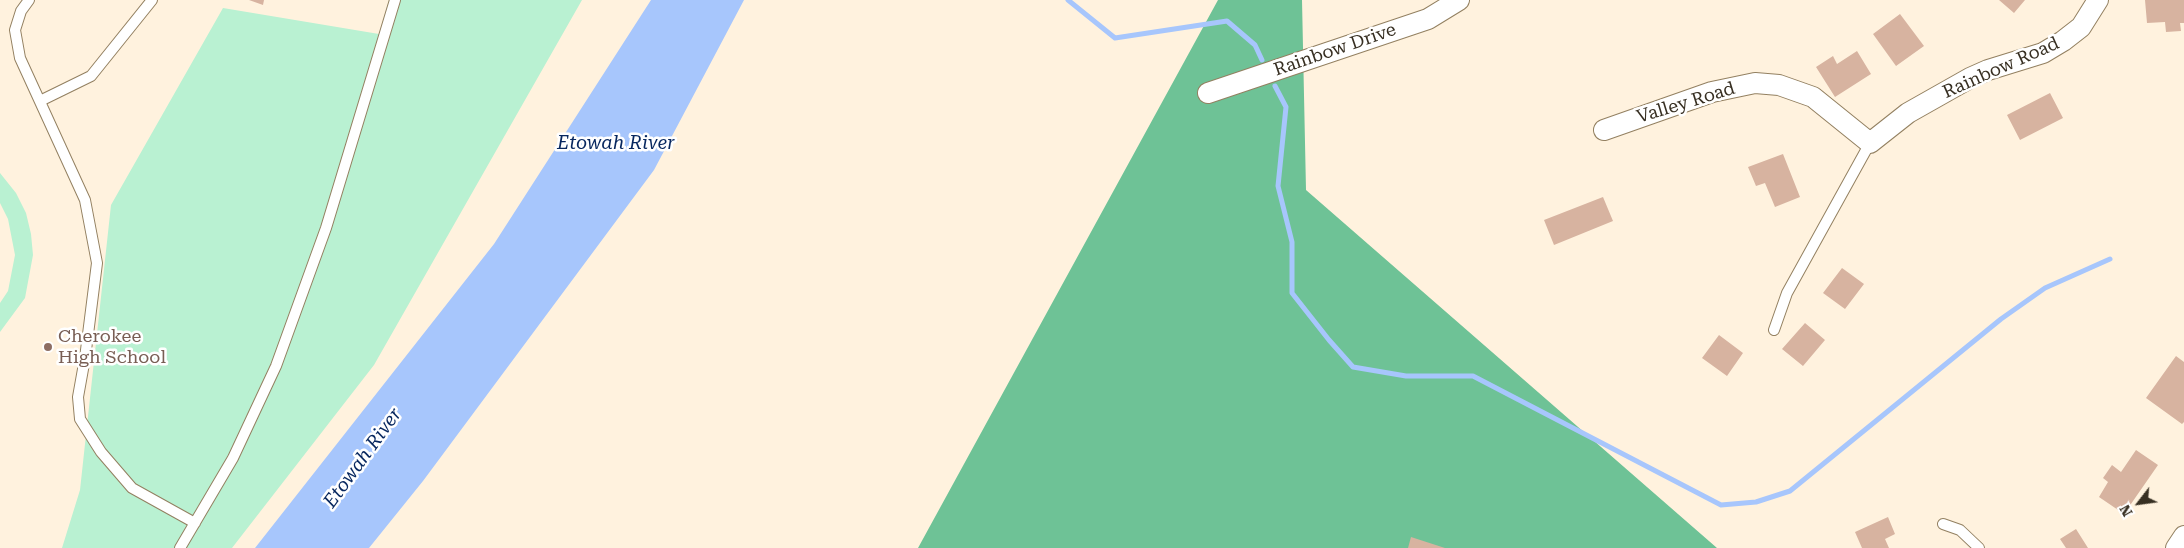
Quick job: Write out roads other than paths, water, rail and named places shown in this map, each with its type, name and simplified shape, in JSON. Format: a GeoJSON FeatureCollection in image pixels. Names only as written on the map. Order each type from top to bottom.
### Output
{"type":"FeatureCollection","features":[{"type":"Feature","properties":{"kind":"street","name":"Rainbow Drive"},"geometry":{"type":"LineString","coordinates":[[1208,93],[1428,19],[1459,0]]}},
{"type":"Feature","properties":{"kind":"street","name":"Rainbow Road"},"geometry":{"type":"LineString","coordinates":[[1870,143],[1908,113],[1970,78],[1988,70],[2043,53],[2063,41],[2081,27],[2098,0]]}},
{"type":"Feature","properties":{"kind":"street","name":"Valley Road"},"geometry":{"type":"LineString","coordinates":[[1604,130],[1712,92],[1755,83],[1779,85],[1813,97],[1870,143]]}},
{"type":"Feature","properties":{"kind":"street"},"geometry":{"type":"LineString","coordinates":[[2176,548],[2184,536]]}},
{"type":"Feature","properties":{"kind":"lane"},"geometry":{"type":"LineString","coordinates":[[29,0],[21,11],[15,30],[20,58],[85,200],[97,263],[78,397],[80,419],[101,452],[132,488],[195,524]]}},
{"type":"Feature","properties":{"kind":"lane"},"geometry":{"type":"LineString","coordinates":[[40,102],[91,76],[152,0]]}},
{"type":"Feature","properties":{"kind":"lane"},"geometry":{"type":"LineString","coordinates":[[180,548],[233,458],[276,366],[326,228],[395,0]]}},
{"type":"Feature","properties":{"kind":"lane"},"geometry":{"type":"LineString","coordinates":[[1774,330],[1787,293],[1870,143]]}},
{"type":"Feature","properties":{"kind":"lane"},"geometry":{"type":"LineString","coordinates":[[1943,524],[1960,530],[1979,548]]}},
{"type":"Feature","properties":{"kind":"water","name":"Etowah River"},"geometry":{"type":"Polygon","coordinates":[[[651,0],[744,0],[654,170],[423,481],[369,548],[255,548],[494,244],[651,0]]]}},
{"type":"Feature","properties":{"kind":"waterway"},"geometry":{"type":"LineString","coordinates":[[1068,0],[1115,38],[1227,21],[1255,45],[1262,60]]}},
{"type":"Feature","properties":{"kind":"waterway"},"geometry":{"type":"LineString","coordinates":[[1275,86],[1286,107],[1278,186],[1292,242],[1292,293],[1353,367],[1406,376],[1473,376],[1721,505],[1756,502],[1790,491],[2001,319],[2045,288],[2110,259]]}},
{"type":"Feature","properties":{"kind":"place","name":"Cherokee High School"},"geometry":{"type":"Point","coordinates":[48,347]}}]}
